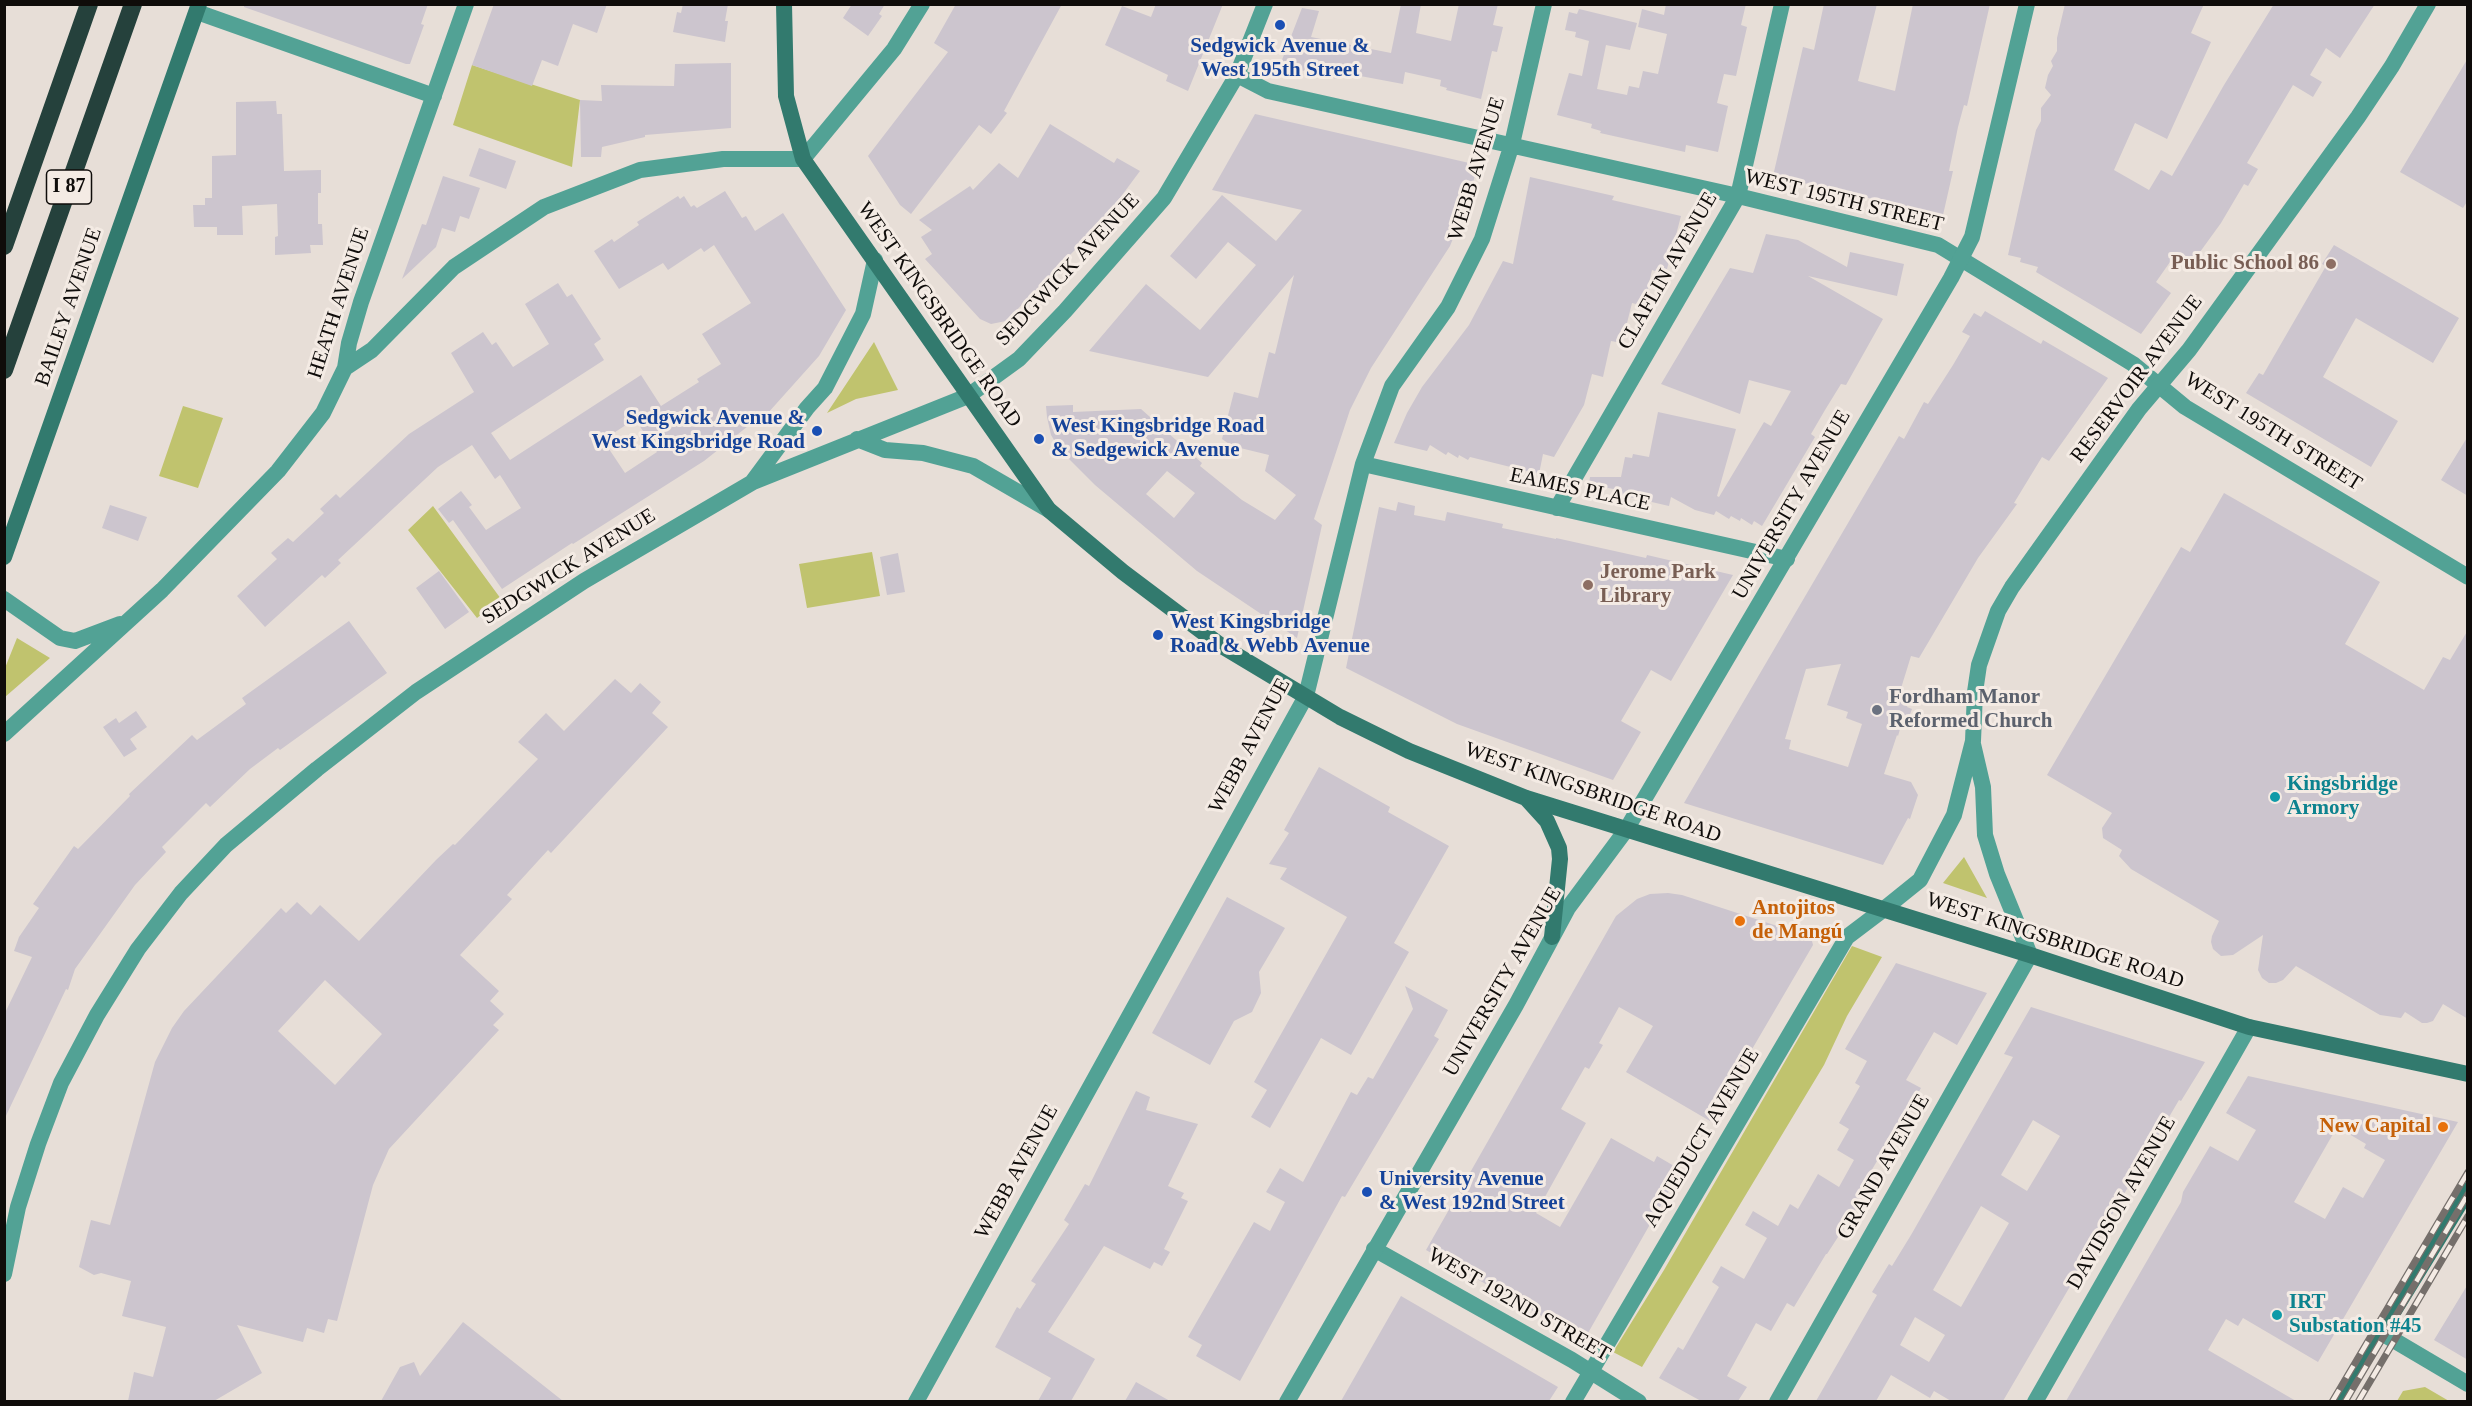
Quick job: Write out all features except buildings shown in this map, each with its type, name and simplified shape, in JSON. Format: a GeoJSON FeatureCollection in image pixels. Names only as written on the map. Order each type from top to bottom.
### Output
{"type":"FeatureCollection","features":[{"type":"Feature","properties":{"kind":"highway","name":"I 87"},"geometry":{"type":"LineString","coordinates":[[4,246],[89,4]]}},
{"type":"Feature","properties":{"kind":"highway","name":"I 87"},"geometry":{"type":"LineString","coordinates":[[4,370],[133,4]]}},
{"type":"Feature","properties":{"kind":"main road","name":"WEST KINGSBRIDGE ROAD"},"geometry":{"type":"LineString","coordinates":[[784,4],[786,96],[803,159],[1049,510],[1123,572],[1220,645],[1340,717],[1409,751],[1526,798],[2030,955],[2248,1027],[2468,1074]]}},
{"type":"Feature","properties":{"kind":"main road","name":"BAILEY AVENUE"},"geometry":{"type":"LineString","coordinates":[[4,557],[198,8]]}},
{"type":"Feature","properties":{"kind":"main road"},"geometry":{"type":"LineString","coordinates":[[1526,798],[1547,821],[1559,848],[1560,859],[1552,938]]}},
{"type":"Feature","properties":{"kind":"main road"},"geometry":{"type":"LineString","coordinates":[[2338,1401],[2468,1190]]}},
{"type":"Feature","properties":{"kind":"street","name":"HEATH AVENUE"},"geometry":{"type":"LineString","coordinates":[[4,734],[129,621],[278,471],[323,413],[345,368],[349,343],[361,302],[466,4]]}},
{"type":"Feature","properties":{"kind":"street"},"geometry":{"type":"LineString","coordinates":[[345,368],[372,350],[454,267],[544,207],[640,170],[723,159],[803,159],[894,50],[922,4]]}},
{"type":"Feature","properties":{"kind":"street","name":"SEDGWICK AVENUE"},"geometry":{"type":"LineString","coordinates":[[4,1274],[18,1207],[61,1083],[97,1015],[138,949],[189,885],[226,845],[316,769],[416,692],[584,581],[753,482],[968,396],[1019,359],[1065,311],[1164,198],[1237,75],[1265,4]]}},
{"type":"Feature","properties":{"kind":"street","name":"WEBB AVENUE"},"geometry":{"type":"LineString","coordinates":[[916,1401],[1306,696],[1363,464],[1392,386],[1448,307],[1482,239],[1512,144],[1544,4]]}},
{"type":"Feature","properties":{"kind":"street","name":"CLAFLIN AVENUE"},"geometry":{"type":"LineString","coordinates":[[1557,508],[1738,196],[1782,4]]}},
{"type":"Feature","properties":{"kind":"street","name":"UNIVERSITY AVENUE"},"geometry":{"type":"LineString","coordinates":[[1287,1401],[1516,1005],[1568,908],[1626,831],[1962,258],[1972,237],[2028,4]]}},
{"type":"Feature","properties":{"kind":"street","name":"RESERVOIR AVENUE"},"geometry":{"type":"LineString","coordinates":[[1884,909],[1920,880],[1954,814],[1973,741],[1975,692],[1979,665],[1998,611],[2012,587],[2139,409],[2189,350],[2364,108],[2428,4]]}},
{"type":"Feature","properties":{"kind":"street"},"geometry":{"type":"LineString","coordinates":[[198,8],[434,96]]}},
{"type":"Feature","properties":{"kind":"street","name":"WEST 195TH STREET"},"geometry":{"type":"LineString","coordinates":[[1237,75],[1268,91],[1512,144],[1938,245],[2133,364],[2185,407],[2468,577]]}},
{"type":"Feature","properties":{"kind":"street"},"geometry":{"type":"LineString","coordinates":[[753,482],[807,408],[825,388],[863,314],[875,260]]}},
{"type":"Feature","properties":{"kind":"street"},"geometry":{"type":"LineString","coordinates":[[857,439],[885,450],[923,453],[973,466],[1049,510]]}},
{"type":"Feature","properties":{"kind":"street","name":"EAMES PLACE"},"geometry":{"type":"LineString","coordinates":[[1363,464],[1787,559]]}},
{"type":"Feature","properties":{"kind":"street"},"geometry":{"type":"LineString","coordinates":[[4,600],[60,638],[75,641],[77,669]]}},
{"type":"Feature","properties":{"kind":"street","name":"HEATH AVENUE"},"geometry":{"type":"LineString","coordinates":[[75,641],[129,621]]}},
{"type":"Feature","properties":{"kind":"street","name":"RESERVOIR AVENUE"},"geometry":{"type":"LineString","coordinates":[[1973,741],[1983,787],[1985,835],[2000,883],[2030,955]]}},
{"type":"Feature","properties":{"kind":"street","name":"AQUEDUCT AVENUE"},"geometry":{"type":"LineString","coordinates":[[1573,1401],[1847,937],[1884,909]]}},
{"type":"Feature","properties":{"kind":"street","name":"GRAND AVENUE"},"geometry":{"type":"LineString","coordinates":[[1777,1401],[2030,955]]}},
{"type":"Feature","properties":{"kind":"street","name":"DAVIDSON AVENUE"},"geometry":{"type":"LineString","coordinates":[[2035,1401],[2248,1027]]}},
{"type":"Feature","properties":{"kind":"street","name":"WEST 192ND STREET"},"geometry":{"type":"LineString","coordinates":[[1374,1249],[1640,1401]]}},
{"type":"Feature","properties":{"kind":"street"},"geometry":{"type":"LineString","coordinates":[[2380,1332],[2468,1384]]}},
{"type":"Feature","properties":{"kind":"green space"},"geometry":{"type":"Polygon","coordinates":[[[472,65],[580,100],[572,167],[453,125],[472,65]]]}},
{"type":"Feature","properties":{"kind":"green space"},"geometry":{"type":"Polygon","coordinates":[[[874,342],[898,390],[856,399],[827,413],[874,342]]]}},
{"type":"Feature","properties":{"kind":"green space"},"geometry":{"type":"Polygon","coordinates":[[[183,406],[223,418],[198,488],[159,476],[183,406]]]}},
{"type":"Feature","properties":{"kind":"green space"},"geometry":{"type":"Polygon","coordinates":[[[433,506],[501,599],[477,618],[408,530],[433,506]]]}},
{"type":"Feature","properties":{"kind":"green space"},"geometry":{"type":"Polygon","coordinates":[[[872,552],[880,596],[807,608],[799,564],[872,552]]]}},
{"type":"Feature","properties":{"kind":"green space"},"geometry":{"type":"Polygon","coordinates":[[[17,638],[50,658],[5,697],[5,668],[17,638]]]}},
{"type":"Feature","properties":{"kind":"green space"},"geometry":{"type":"Polygon","coordinates":[[[1964,857],[1987,898],[1943,883],[1964,857]]]}},
{"type":"Feature","properties":{"kind":"green space"},"geometry":{"type":"Polygon","coordinates":[[[1852,946],[1882,957],[1847,1016],[1824,1065],[1642,1367],[1613,1352],[1664,1270],[1852,946]]]}},
{"type":"Feature","properties":{"kind":"green space"},"geometry":{"type":"Polygon","coordinates":[[[2425,1387],[2449,1401],[2397,1401],[2403,1391],[2425,1387]]]}},
{"type":"Feature","properties":{"kind":"railway"},"geometry":{"type":"LineString","coordinates":[[2332,1402],[2468,1172]]}},
{"type":"Feature","properties":{"kind":"railway"},"geometry":{"type":"LineString","coordinates":[[2345,1402],[2468,1194]]}},
{"type":"Feature","properties":{"kind":"railway"},"geometry":{"type":"LineString","coordinates":[[2358,1402],[2468,1216]]}},
{"type":"Feature","properties":{"kind":"place","name":"Sedgwick Avenue & West 195th Street"},"geometry":{"type":"Point","coordinates":[1280,25]}},
{"type":"Feature","properties":{"kind":"place","name":"Public School 86"},"geometry":{"type":"Point","coordinates":[2331,264]}},
{"type":"Feature","properties":{"kind":"place","name":"Sedgwick Avenue & West Kingsbridge Road"},"geometry":{"type":"Point","coordinates":[817,431]}},
{"type":"Feature","properties":{"kind":"place","name":"West Kingsbridge Road & Sedgewick Avenue"},"geometry":{"type":"Point","coordinates":[1039,439]}},
{"type":"Feature","properties":{"kind":"place","name":"Jerome Park Library"},"geometry":{"type":"Point","coordinates":[1588,585]}},
{"type":"Feature","properties":{"kind":"place","name":"West Kingsbridge Road & Webb Avenue"},"geometry":{"type":"Point","coordinates":[1158,635]}},
{"type":"Feature","properties":{"kind":"place","name":"Fordham Manor Reformed Church"},"geometry":{"type":"Point","coordinates":[1877,710]}},
{"type":"Feature","properties":{"kind":"place","name":"Kingsbridge Armory"},"geometry":{"type":"Point","coordinates":[2275,797]}},
{"type":"Feature","properties":{"kind":"place","name":"Antojitos de Mangú"},"geometry":{"type":"Point","coordinates":[1740,921]}},
{"type":"Feature","properties":{"kind":"place","name":"New Capital"},"geometry":{"type":"Point","coordinates":[2443,1127]}},
{"type":"Feature","properties":{"kind":"place","name":"University Avenue & West 192nd Street"},"geometry":{"type":"Point","coordinates":[1367,1192]}},
{"type":"Feature","properties":{"kind":"place","name":"IRT Substation #45"},"geometry":{"type":"Point","coordinates":[2277,1315]}}]}
